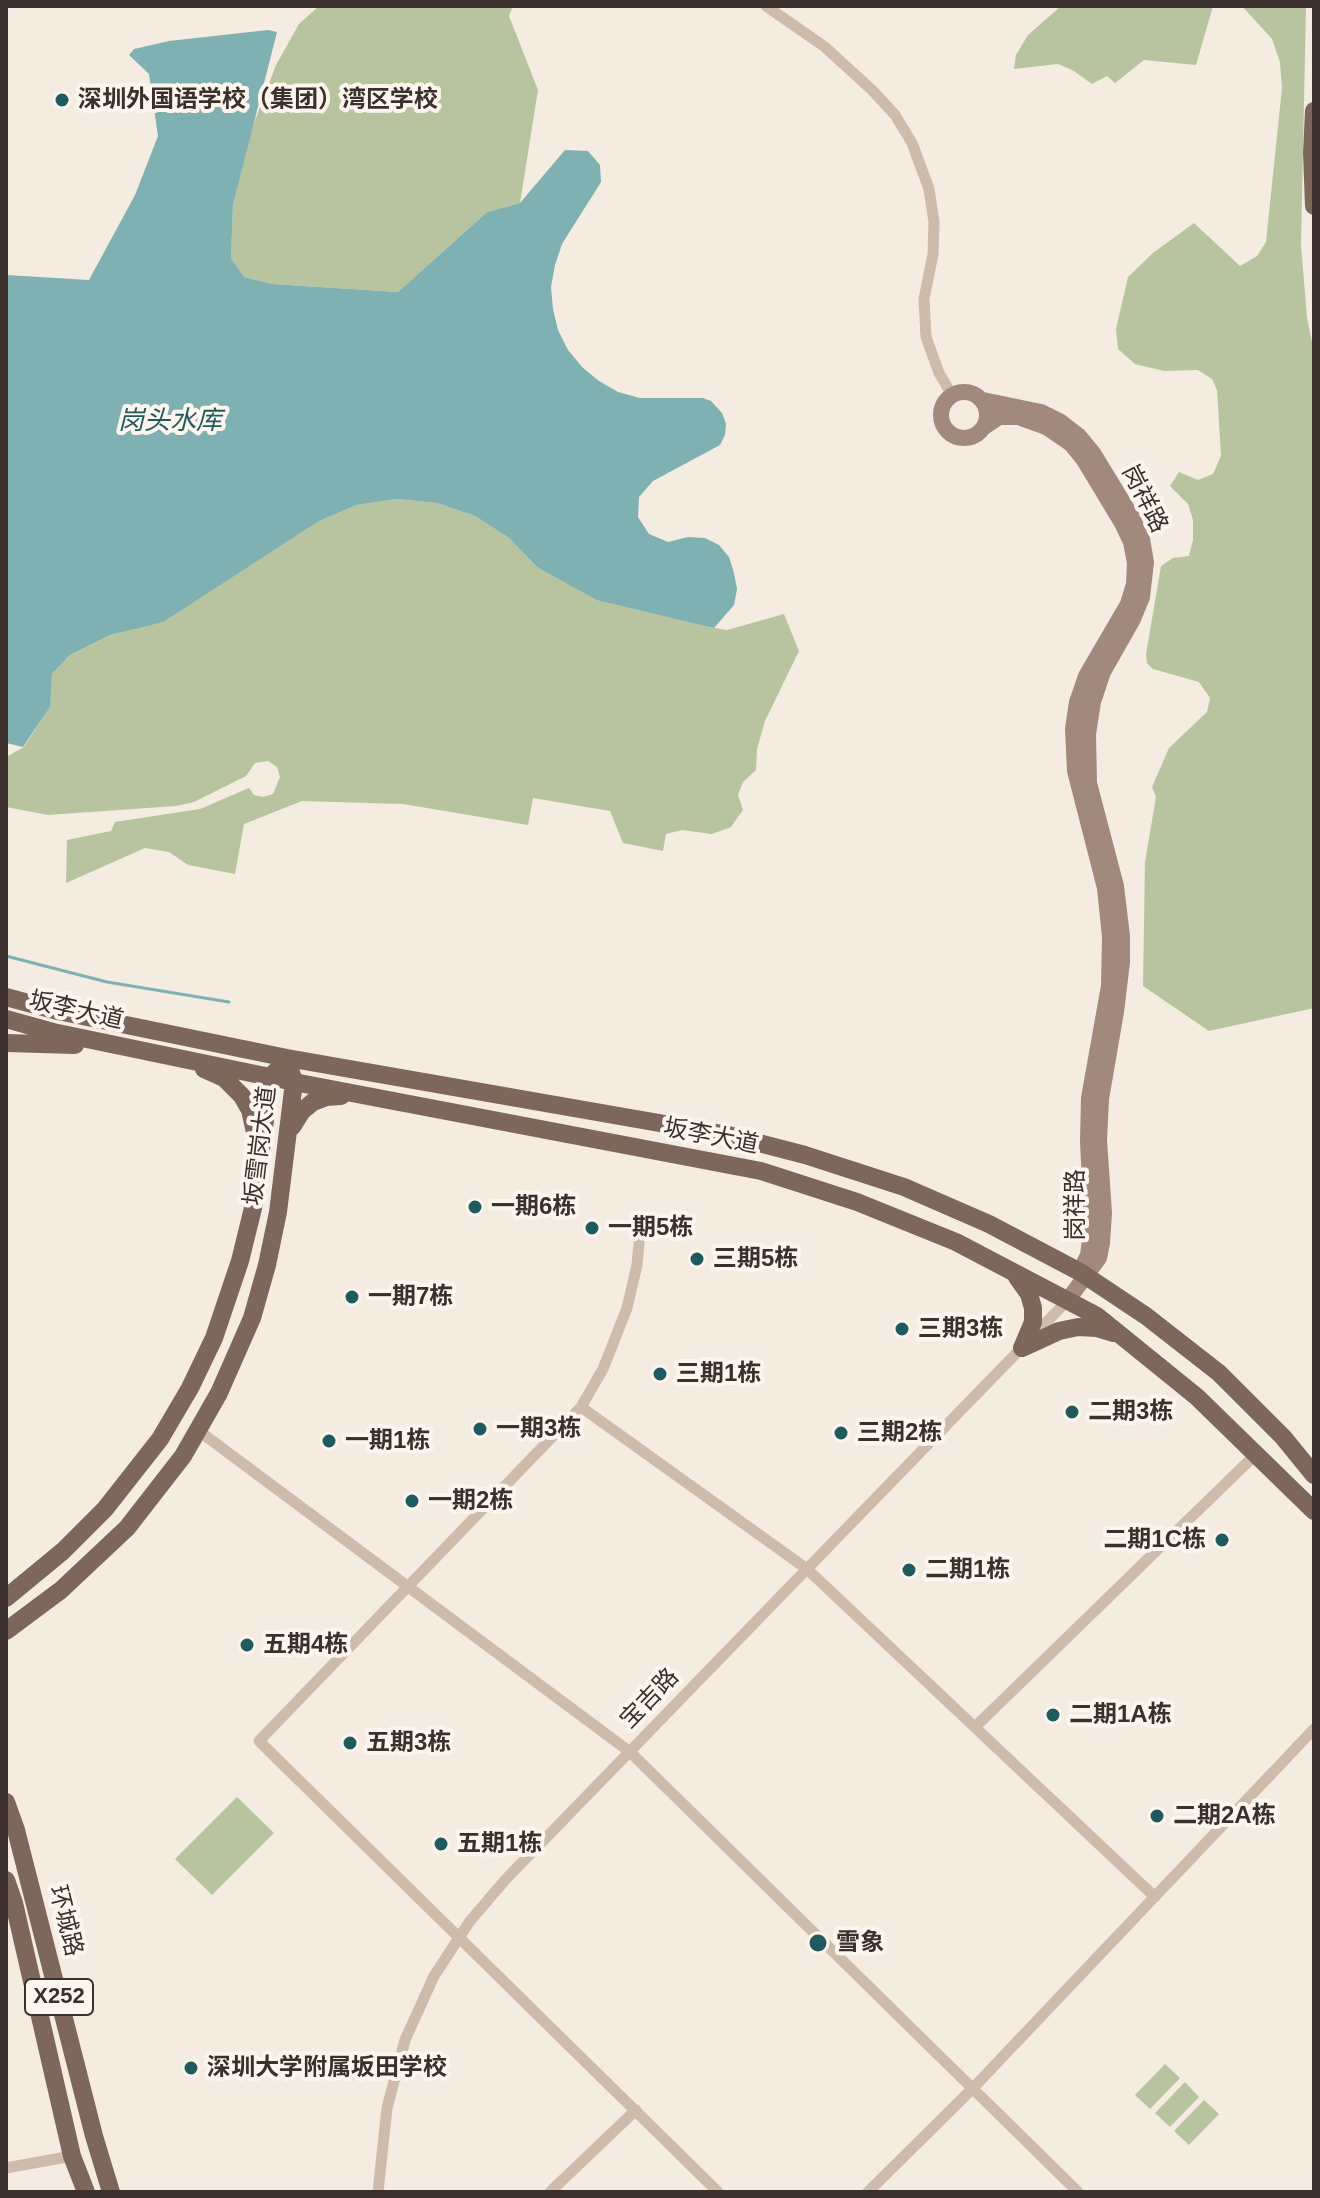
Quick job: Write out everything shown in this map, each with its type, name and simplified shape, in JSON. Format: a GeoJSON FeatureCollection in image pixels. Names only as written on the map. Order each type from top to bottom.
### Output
{"type":"FeatureCollection","features":[{"type":"Feature","properties":{"kind":"main road"},"geometry":{"type":"LineString","coordinates":[[1314,111],[1314,206]]}},
{"type":"Feature","properties":{"kind":"main road","name":"坂李大道"},"geometry":{"type":"LineString","coordinates":[[6,997],[58,1011],[287,1058],[728,1135],[805,1155],[904,1187],[989,1224],[1083,1274],[1146,1316],[1219,1373],[1283,1437],[1314,1475]]}},
{"type":"Feature","properties":{"kind":"main road","name":"坂李大道"},"geometry":{"type":"LineString","coordinates":[[6,1019],[53,1032],[294,1082],[761,1171],[857,1202],[956,1242],[1097,1316],[1197,1397],[1314,1511]]}},
{"type":"Feature","properties":{"kind":"main road"},"geometry":{"type":"LineString","coordinates":[[6,1043],[125,1047]]}},
{"type":"Feature","properties":{"kind":"main road"},"geometry":{"type":"LineString","coordinates":[[180,1058],[224,1078],[237,1089],[250,1110],[260,1153]]}},
{"type":"Feature","properties":{"kind":"main road","name":"坂雪岗大道"},"geometry":{"type":"LineString","coordinates":[[6,1598],[63,1551],[105,1509],[143,1463],[176,1414],[203,1363],[233,1287],[253,1208],[271,1076],[287,1058]]}},
{"type":"Feature","properties":{"kind":"main road","name":"坂雪岗大道"},"geometry":{"type":"LineString","coordinates":[[8,1630],[72,1581],[127,1528],[165,1481],[199,1431],[231,1369],[256,1305],[273,1238],[294,1082],[287,1058]]}},
{"type":"Feature","properties":{"kind":"main road"},"geometry":{"type":"LineString","coordinates":[[284,1157],[294,1122],[307,1106],[326,1097],[368,1096]]}},
{"type":"Feature","properties":{"kind":"main road"},"geometry":{"type":"LineString","coordinates":[[1012,1271],[1029,1294],[1033,1308],[1033,1322],[1022,1348]]}},
{"type":"Feature","properties":{"kind":"main road"},"geometry":{"type":"LineString","coordinates":[[1022,1348],[1059,1331],[1078,1327],[1106,1330],[1123,1337]]}},
{"type":"Feature","properties":{"kind":"main road"},"geometry":{"type":"LineString","coordinates":[[1243,1396],[1282,1422],[1314,1454]]}},
{"type":"Feature","properties":{"kind":"main road","name":"环城路"},"geometry":{"type":"LineString","coordinates":[[6,1802],[111,2192]]}},
{"type":"Feature","properties":{"kind":"main road","name":"环城路"},"geometry":{"type":"LineString","coordinates":[[6,1880],[14,1903],[72,2156],[86,2192]]}},
{"type":"Feature","properties":{"kind":"street"},"geometry":{"type":"LineString","coordinates":[[766,6],[825,47],[873,91],[895,115],[912,143],[929,189],[934,222],[933,254],[924,299],[926,337],[939,373],[952,395]]}},
{"type":"Feature","properties":{"kind":"street"},"geometry":{"type":"LineString","coordinates":[[968,392],[983,400],[988,414],[978,434],[962,438],[947,431],[943,424],[942,407],[952,395],[968,392]]}},
{"type":"Feature","properties":{"kind":"street","name":"岗祥路"},"geometry":{"type":"LineString","coordinates":[[983,400],[1041,412],[1079,436],[1093,453],[1132,517],[1142,539],[1146,562],[1142,597],[1103,672],[1093,702],[1088,734],[1089,783],[1116,886],[1122,936],[1120,987],[1101,1099],[1099,1140],[1104,1228],[1099,1258],[1083,1274],[1067,1301]]}},
{"type":"Feature","properties":{"kind":"street","name":"岗祥路"},"geometry":{"type":"LineString","coordinates":[[984,427],[999,417],[1018,417],[1046,427],[1071,444],[1122,523],[1131,542],[1135,563],[1134,584],[1128,604],[1086,676],[1077,702],[1073,729],[1075,771],[1105,888],[1110,937],[1109,986],[1089,1098],[1092,1227],[1083,1274]]}},
{"type":"Feature","properties":{"kind":"street"},"geometry":{"type":"LineString","coordinates":[[641,1221],[637,1265],[627,1308],[603,1369],[581,1407],[259,1741],[718,2192]]}},
{"type":"Feature","properties":{"kind":"street","name":"宝吉路"},"geometry":{"type":"LineString","coordinates":[[378,2192],[383,2131],[398,2062],[423,1997],[459,1937],[493,1893],[1067,1301]]}},
{"type":"Feature","properties":{"kind":"street"},"geometry":{"type":"LineString","coordinates":[[581,1407],[807,1569],[1155,1897]]}},
{"type":"Feature","properties":{"kind":"street"},"geometry":{"type":"LineString","coordinates":[[199,1431],[630,1752],[1078,2192]]}},
{"type":"Feature","properties":{"kind":"street"},"geometry":{"type":"LineString","coordinates":[[975,1727],[1256,1454]]}},
{"type":"Feature","properties":{"kind":"street"},"geometry":{"type":"LineString","coordinates":[[868,2192],[974,2087],[1314,1729]]}},
{"type":"Feature","properties":{"kind":"street"},"geometry":{"type":"LineString","coordinates":[[550,2192],[636,2110]]}},
{"type":"Feature","properties":{"kind":"street"},"geometry":{"type":"LineString","coordinates":[[6,2168],[72,2156]]}},
{"type":"Feature","properties":{"kind":"green space"},"geometry":{"type":"Polygon","coordinates":[[[319,6],[513,6],[509,16],[538,90],[520,203],[487,212],[398,292],[272,284],[244,277],[231,258],[233,205],[251,131],[276,65],[299,24],[319,6]]]}},
{"type":"Feature","properties":{"kind":"green space"},"geometry":{"type":"Polygon","coordinates":[[[1061,6],[1213,6],[1196,65],[1144,60],[1115,83],[1107,76],[1092,84],[1058,64],[1014,69],[1016,55],[1028,35],[1061,6]]]}},
{"type":"Feature","properties":{"kind":"green space"},"geometry":{"type":"Polygon","coordinates":[[[1242,6],[1306,6],[1301,245],[1307,318],[1314,352],[1314,1008],[1209,1031],[1143,986],[1145,862],[1156,797],[1152,787],[1169,748],[1207,712],[1210,698],[1199,682],[1153,669],[1147,663],[1146,654],[1161,566],[1173,558],[1189,556],[1193,540],[1193,520],[1188,504],[1170,486],[1179,472],[1198,480],[1213,474],[1221,456],[1217,390],[1212,379],[1198,370],[1164,371],[1135,364],[1118,349],[1116,329],[1128,277],[1153,253],[1194,223],[1240,266],[1257,256],[1266,242],[1282,88],[1280,62],[1272,39],[1242,6]]]}},
{"type":"Feature","properties":{"kind":"green space"},"geometry":{"type":"Polygon","coordinates":[[[397,499],[437,503],[475,516],[509,538],[537,567],[709,627],[727,630],[784,614],[799,651],[765,721],[757,749],[756,770],[743,782],[738,795],[743,810],[731,827],[712,834],[682,830],[666,834],[663,851],[623,843],[610,811],[533,798],[528,825],[403,804],[302,801],[244,824],[235,874],[188,865],[169,852],[145,848],[66,883],[67,840],[111,831],[115,822],[200,809],[249,788],[254,795],[263,797],[273,794],[280,777],[277,767],[268,761],[255,763],[246,776],[194,802],[176,806],[48,815],[6,807],[6,757],[24,747],[49,708],[52,674],[70,655],[110,635],[163,621],[319,521],[357,505],[397,499]]]}},
{"type":"Feature","properties":{"kind":"green space"},"geometry":{"type":"Polygon","coordinates":[[[237,1797],[274,1833],[212,1895],[175,1859],[237,1797]]]}},
{"type":"Feature","properties":{"kind":"green space"},"geometry":{"type":"Polygon","coordinates":[[[1165,2064],[1180,2078],[1150,2109],[1135,2095],[1165,2064]]]}},
{"type":"Feature","properties":{"kind":"green space"},"geometry":{"type":"Polygon","coordinates":[[[1185,2082],[1199,2097],[1170,2127],[1155,2113],[1185,2082]]]}},
{"type":"Feature","properties":{"kind":"green space"},"geometry":{"type":"Polygon","coordinates":[[[1204,2100],[1219,2114],[1189,2145],[1174,2131],[1204,2100]]]}},
{"type":"Feature","properties":{"kind":"water","name":"岗头水库"},"geometry":{"type":"Polygon","coordinates":[[[268,30],[277,32],[233,205],[231,258],[244,277],[272,284],[398,292],[487,212],[520,203],[565,150],[588,151],[600,165],[601,182],[562,244],[555,265],[551,287],[558,330],[568,350],[582,367],[618,392],[640,398],[703,398],[711,401],[722,413],[726,424],[720,445],[653,481],[639,497],[638,517],[649,534],[668,542],[688,537],[705,538],[719,545],[729,557],[734,573],[737,589],[734,605],[714,628],[597,600],[537,567],[509,538],[475,516],[437,503],[397,499],[357,505],[319,521],[163,622],[110,635],[70,655],[52,674],[50,707],[23,747],[6,743],[6,275],[89,280],[135,195],[158,136],[149,74],[129,55],[134,49],[169,41],[268,30]]]}},
{"type":"Feature","properties":{"kind":"waterway"},"geometry":{"type":"LineString","coordinates":[[6,956],[107,982],[229,1002]]}},
{"type":"Feature","properties":{"kind":"place","name":"深圳外国语学校（集团）湾区学校"},"geometry":{"type":"Point","coordinates":[62,100]}},
{"type":"Feature","properties":{"kind":"place","name":"一期6栋"},"geometry":{"type":"Point","coordinates":[475,1207]}},
{"type":"Feature","properties":{"kind":"place","name":"一期5栋"},"geometry":{"type":"Point","coordinates":[592,1228]}},
{"type":"Feature","properties":{"kind":"place","name":"三期5栋"},"geometry":{"type":"Point","coordinates":[697,1259]}},
{"type":"Feature","properties":{"kind":"place","name":"一期7栋"},"geometry":{"type":"Point","coordinates":[352,1297]}},
{"type":"Feature","properties":{"kind":"place","name":"三期3栋"},"geometry":{"type":"Point","coordinates":[902,1329]}},
{"type":"Feature","properties":{"kind":"place","name":"三期1栋"},"geometry":{"type":"Point","coordinates":[660,1374]}},
{"type":"Feature","properties":{"kind":"place","name":"二期3栋"},"geometry":{"type":"Point","coordinates":[1072,1412]}},
{"type":"Feature","properties":{"kind":"place","name":"一期3栋"},"geometry":{"type":"Point","coordinates":[480,1429]}},
{"type":"Feature","properties":{"kind":"place","name":"三期2栋"},"geometry":{"type":"Point","coordinates":[841,1433]}},
{"type":"Feature","properties":{"kind":"place","name":"一期1栋"},"geometry":{"type":"Point","coordinates":[329,1441]}},
{"type":"Feature","properties":{"kind":"place","name":"一期2栋"},"geometry":{"type":"Point","coordinates":[412,1501]}},
{"type":"Feature","properties":{"kind":"place","name":"二期1C栋"},"geometry":{"type":"Point","coordinates":[1222,1540]}},
{"type":"Feature","properties":{"kind":"place","name":"二期1栋"},"geometry":{"type":"Point","coordinates":[909,1570]}},
{"type":"Feature","properties":{"kind":"place","name":"五期4栋"},"geometry":{"type":"Point","coordinates":[247,1645]}},
{"type":"Feature","properties":{"kind":"place","name":"二期1A栋"},"geometry":{"type":"Point","coordinates":[1053,1715]}},
{"type":"Feature","properties":{"kind":"place","name":"五期3栋"},"geometry":{"type":"Point","coordinates":[350,1743]}},
{"type":"Feature","properties":{"kind":"place","name":"二期2A栋"},"geometry":{"type":"Point","coordinates":[1157,1816]}},
{"type":"Feature","properties":{"kind":"place","name":"五期1栋"},"geometry":{"type":"Point","coordinates":[441,1844]}},
{"type":"Feature","properties":{"kind":"place","name":"雪象"},"geometry":{"type":"Point","coordinates":[818,1943]}},
{"type":"Feature","properties":{"kind":"place","name":"深圳大学附属坂田学校"},"geometry":{"type":"Point","coordinates":[191,2068]}}]}
